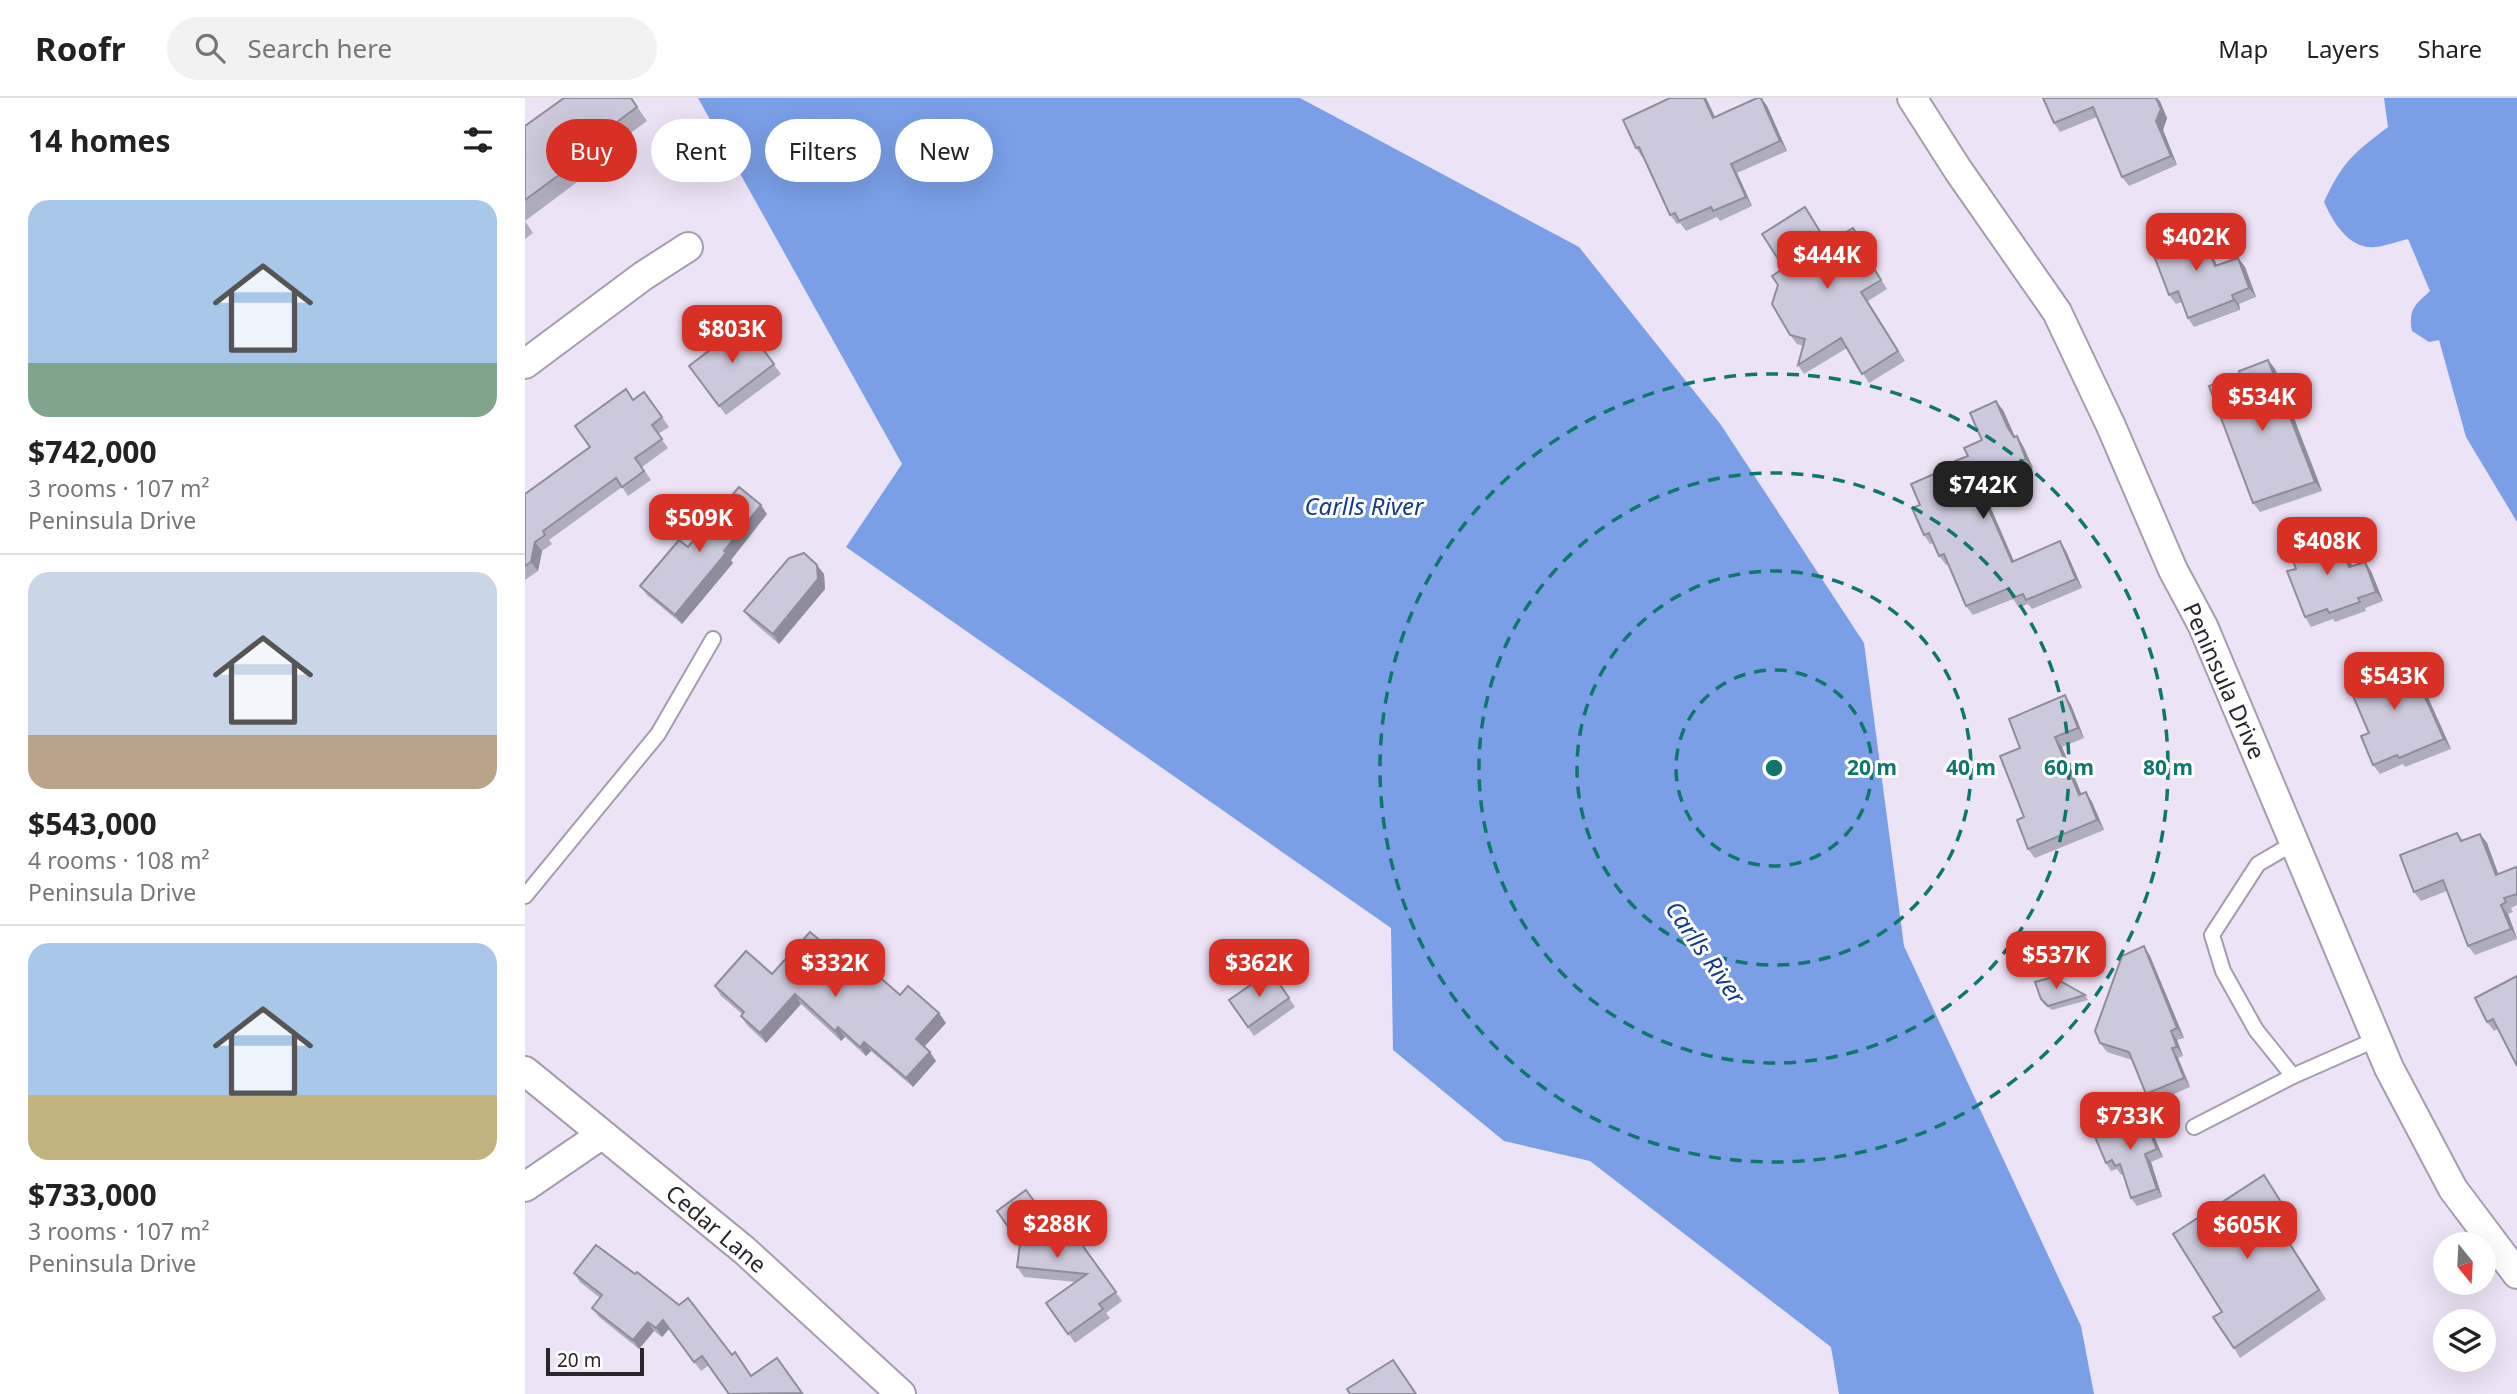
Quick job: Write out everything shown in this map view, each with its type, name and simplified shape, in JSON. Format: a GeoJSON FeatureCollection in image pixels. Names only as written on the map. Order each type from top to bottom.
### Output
{"type":"FeatureCollection","features":[{"type":"Feature","properties":{"kind":"street","name":"Peninsula Drive"},"geometry":{"type":"LineString","coordinates":[[1912,98],[2057,312],[2173,570],[2203,626],[2389,1068],[2453,1189],[2517,1274]]}},
{"type":"Feature","properties":{"kind":"street"},"geometry":{"type":"LineString","coordinates":[[525,364],[643,276],[688,247]]}},
{"type":"Feature","properties":{"kind":"street","name":"Cedar Lane"},"geometry":{"type":"LineString","coordinates":[[525,1071],[744,1250],[901,1394]]}},
{"type":"Feature","properties":{"kind":"street"},"geometry":{"type":"LineString","coordinates":[[525,1187],[601,1135]]}},
{"type":"Feature","properties":{"kind":"lane"},"geometry":{"type":"LineString","coordinates":[[525,896],[658,734],[713,639]]}},
{"type":"Feature","properties":{"kind":"lane"},"geometry":{"type":"LineString","coordinates":[[2293,1076],[2256,1030],[2223,971],[2212,935],[2258,864],[2294,843]]}},
{"type":"Feature","properties":{"kind":"lane"},"geometry":{"type":"LineString","coordinates":[[2194,1127],[2293,1076],[2377,1039]]}},
{"type":"Feature","properties":{"kind":"water","name":"Carlls River"},"geometry":{"type":"Polygon","coordinates":[[[698,98],[1300,98],[1579,247],[1721,425],[1864,643],[1904,946],[2081,1326],[2094,1394],[1839,1394],[1831,1347],[1590,1161],[1504,1141],[1393,1050],[1391,928],[846,547],[902,464],[745,182],[751,182],[751,119],[710,119],[698,98]]]}},
{"type":"Feature","properties":{"kind":"water"},"geometry":{"type":"Polygon","coordinates":[[[2384,98],[2517,98],[2517,522],[2466,437],[2439,340],[2429,342],[2412,331],[2412,312],[2430,291],[2408,239],[2376,247],[2358,244],[2337,226],[2324,202],[2350,159],[2388,127],[2384,98]]]}},
{"type":"Feature","properties":{"kind":"building"},"geometry":{"type":"Polygon","coordinates":[[[564,98],[631,98],[637,107],[621,119],[546,119],[546,182],[549,182],[525,200],[525,126],[564,98]]]}},
{"type":"Feature","properties":{"kind":"building"},"geometry":{"type":"Polygon","coordinates":[[[1670,98],[1704,98],[1713,118],[1761,98],[1780,141],[1731,164],[1746,197],[1713,211],[1711,207],[1679,221],[1675,213],[1670,215],[1639,147],[1636,148],[1623,120],[1670,98]]]}},
{"type":"Feature","properties":{"kind":"building"},"geometry":{"type":"Polygon","coordinates":[[[2043,98],[2156,98],[2161,109],[2156,121],[2171,156],[2122,177],[2093,107],[2054,123],[2043,98]]]}},
{"type":"Feature","properties":{"kind":"building"},"geometry":{"type":"Polygon","coordinates":[[[1805,207],[1827,243],[1853,228],[1881,280],[1861,292],[1898,351],[1862,374],[1841,338],[1798,365],[1805,339],[1790,335],[1772,304],[1778,285],[1772,276],[1784,268],[1762,234],[1805,207]]]}},
{"type":"Feature","properties":{"kind":"building"},"geometry":{"type":"Polygon","coordinates":[[[2185,226],[2197,256],[2209,251],[2215,266],[2238,258],[2249,288],[2232,295],[2234,300],[2188,318],[2178,291],[2169,295],[2148,240],[2185,226]]]}},
{"type":"Feature","properties":{"kind":"building"},"geometry":{"type":"Polygon","coordinates":[[[744,324],[774,364],[719,406],[689,366],[744,324]]]}},
{"type":"Feature","properties":{"kind":"building"},"geometry":{"type":"Polygon","coordinates":[[[2268,360],[2315,482],[2253,503],[2209,386],[2268,360]]]}},
{"type":"Feature","properties":{"kind":"building"},"geometry":{"type":"Polygon","coordinates":[[[626,389],[633,400],[644,392],[662,417],[652,425],[662,439],[635,458],[644,471],[622,487],[616,478],[543,531],[545,535],[535,542],[531,562],[525,566],[525,494],[590,447],[575,426],[626,389]]]}},
{"type":"Feature","properties":{"kind":"building"},"geometry":{"type":"Polygon","coordinates":[[[1996,401],[2008,428],[2014,437],[2017,436],[2026,459],[1976,480],[2012,562],[2060,541],[2076,579],[2026,600],[2023,594],[2013,598],[2009,588],[1966,606],[1944,554],[1939,556],[1929,533],[1924,535],[1912,508],[1920,505],[1911,484],[1957,464],[1955,461],[1968,456],[1964,448],[1982,440],[1970,413],[1996,401]]]}},
{"type":"Feature","properties":{"kind":"building"},"geometry":{"type":"Polygon","coordinates":[[[739,487],[761,505],[675,615],[640,586],[679,540],[688,547],[739,487]]]}},
{"type":"Feature","properties":{"kind":"building"},"geometry":{"type":"Polygon","coordinates":[[[2333,533],[2349,567],[2365,562],[2376,592],[2358,598],[2360,602],[2329,613],[2327,609],[2305,617],[2287,571],[2296,569],[2289,549],[2333,533]]]}},
{"type":"Feature","properties":{"kind":"building"},"geometry":{"type":"Polygon","coordinates":[[[804,553],[817,565],[818,579],[773,634],[744,611],[789,558],[804,553]]]}},
{"type":"Feature","properties":{"kind":"building"},"geometry":{"type":"Polygon","coordinates":[[[2407,657],[2444,739],[2399,758],[2397,755],[2373,765],[2361,736],[2369,733],[2347,682],[2407,657]]]}},
{"type":"Feature","properties":{"kind":"building"},"geometry":{"type":"Polygon","coordinates":[[[2065,695],[2078,728],[2055,737],[2079,795],[2086,792],[2097,820],[2028,849],[2017,820],[2024,817],[2000,756],[2020,748],[2009,719],[2065,695]]]}},
{"type":"Feature","properties":{"kind":"building"},"geometry":{"type":"Polygon","coordinates":[[[2457,833],[2461,841],[2480,834],[2496,875],[2516,867],[2517,869],[2517,894],[2504,898],[2506,902],[2501,905],[2511,929],[2468,946],[2443,880],[2414,892],[2400,855],[2457,833]]]}},
{"type":"Feature","properties":{"kind":"building"},"geometry":{"type":"Polygon","coordinates":[[[810,932],[830,949],[838,940],[900,995],[908,986],[939,1013],[916,1039],[930,1052],[906,1078],[864,1042],[860,1047],[838,1027],[835,1031],[795,994],[760,1033],[741,1016],[744,1012],[715,986],[746,951],[772,974],[810,932]]]}},
{"type":"Feature","properties":{"kind":"building"},"geometry":{"type":"Polygon","coordinates":[[[2144,946],[2177,1028],[2171,1031],[2177,1047],[2172,1048],[2184,1078],[2146,1094],[2129,1052],[2100,1043],[2095,1031],[2122,956],[2144,946]]]}},
{"type":"Feature","properties":{"kind":"building"},"geometry":{"type":"Polygon","coordinates":[[[1271,971],[1289,998],[1248,1027],[1229,1000],[1271,971]]]}},
{"type":"Feature","properties":{"kind":"building"},"geometry":{"type":"Polygon","coordinates":[[[2517,976],[2517,1066],[2493,1019],[2487,1022],[2475,998],[2517,976]]]}},
{"type":"Feature","properties":{"kind":"building"},"geometry":{"type":"Polygon","coordinates":[[[2053,977],[2085,995],[2048,1006],[2041,999],[2035,982],[2053,977]]]}},
{"type":"Feature","properties":{"kind":"building"},"geometry":{"type":"Polygon","coordinates":[[[2141,1111],[2157,1149],[2145,1154],[2157,1189],[2131,1198],[2120,1164],[2115,1166],[2112,1160],[2106,1163],[2095,1137],[2102,1134],[2099,1129],[2141,1111]]]}},
{"type":"Feature","properties":{"kind":"building"},"geometry":{"type":"Polygon","coordinates":[[[2264,1175],[2288,1213],[2275,1221],[2319,1290],[2234,1348],[2213,1317],[2222,1312],[2173,1234],[2264,1175]]]}},
{"type":"Feature","properties":{"kind":"building"},"geometry":{"type":"Polygon","coordinates":[[[1026,1190],[1039,1208],[1045,1204],[1067,1235],[1072,1231],[1116,1292],[1099,1304],[1103,1309],[1068,1334],[1046,1303],[1087,1274],[1017,1267],[1020,1244],[997,1211],[1026,1190]]]}},
{"type":"Feature","properties":{"kind":"building"},"geometry":{"type":"Polygon","coordinates":[[[596,1245],[635,1274],[637,1272],[679,1305],[688,1298],[732,1355],[735,1352],[751,1376],[777,1358],[802,1393],[729,1394],[702,1356],[694,1362],[663,1320],[656,1328],[648,1322],[633,1340],[592,1308],[602,1295],[574,1273],[596,1245]]]}},
{"type":"Feature","properties":{"kind":"building"},"geometry":{"type":"Polygon","coordinates":[[[1393,1360],[1416,1394],[1350,1394],[1347,1389],[1393,1360]]]}}]}
